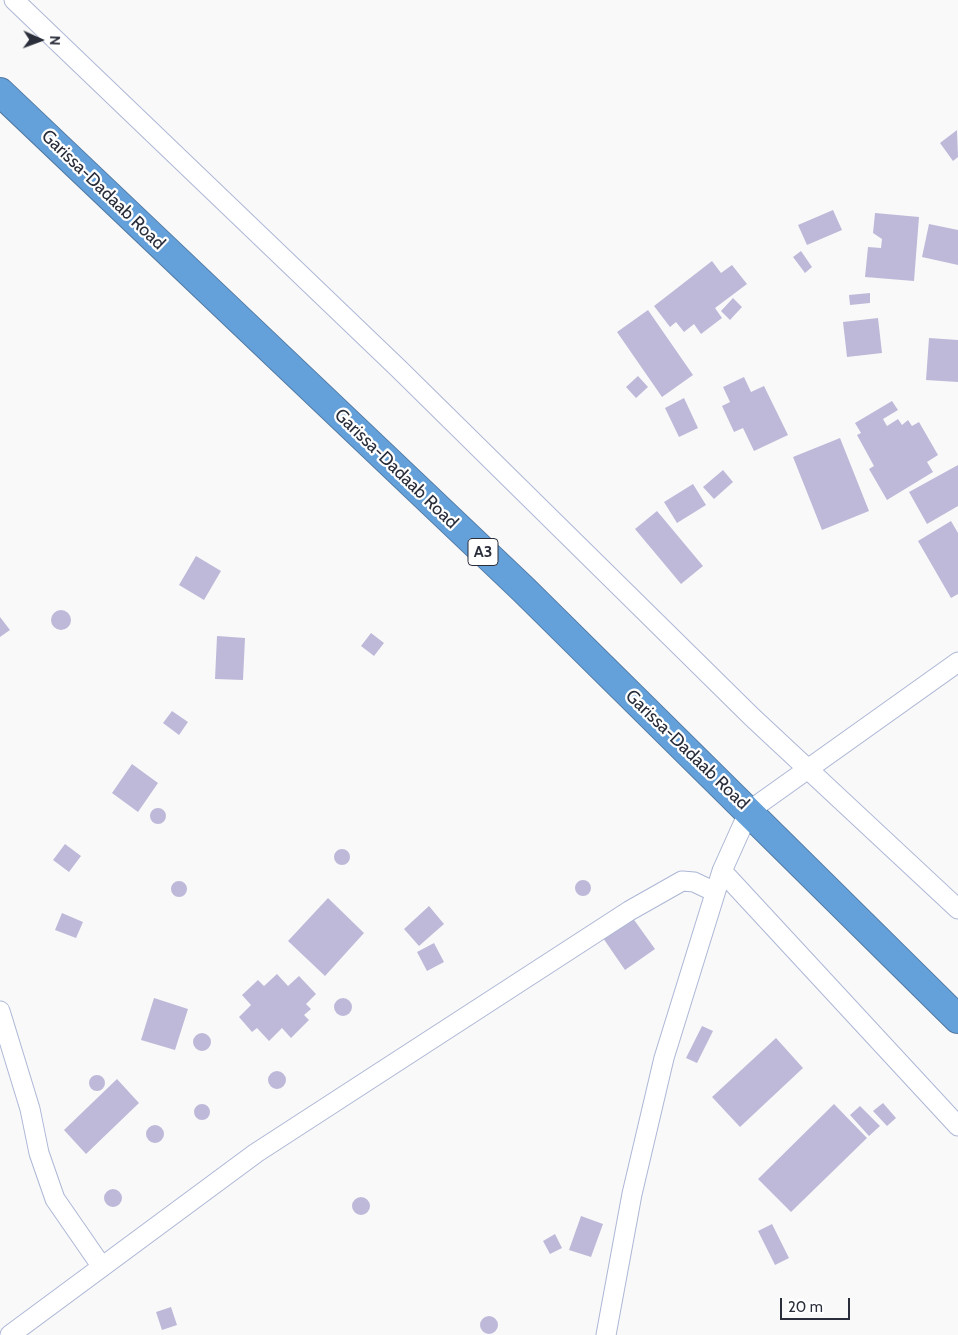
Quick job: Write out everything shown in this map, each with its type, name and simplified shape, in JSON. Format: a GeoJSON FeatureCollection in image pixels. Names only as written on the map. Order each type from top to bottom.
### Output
{"type":"FeatureCollection","features":[{"type":"Feature","properties":{"kind":"highway","name":"Garissa-Dadaab Road"},"geometry":{"type":"LineString","coordinates":[[0,92],[516,582],[958,1019]]}},
{"type":"Feature","properties":{"kind":"street"},"geometry":{"type":"LineString","coordinates":[[14,0],[123,102],[399,369],[752,717],[958,909]]}},
{"type":"Feature","properties":{"kind":"street"},"geometry":{"type":"LineString","coordinates":[[606,1335],[632,1194],[664,1058],[722,871],[749,811],[810,770],[958,662]]}},
{"type":"Feature","properties":{"kind":"street"},"geometry":{"type":"LineString","coordinates":[[722,871],[958,1126]]}},
{"type":"Feature","properties":{"kind":"street"},"geometry":{"type":"LineString","coordinates":[[10,1335],[256,1152],[629,911],[682,881],[694,882],[715,892]]}},
{"type":"Feature","properties":{"kind":"street"},"geometry":{"type":"LineString","coordinates":[[0,1011],[30,1108],[39,1153],[55,1199],[102,1267]]}},
{"type":"Feature","properties":{"kind":"building"},"geometry":{"type":"Polygon","coordinates":[[[957,130],[958,157],[953,161],[940,143],[957,130]]]}},
{"type":"Feature","properties":{"kind":"building"},"geometry":{"type":"Polygon","coordinates":[[[833,210],[842,230],[807,245],[798,225],[833,210]]]}},
{"type":"Feature","properties":{"kind":"building"},"geometry":{"type":"Polygon","coordinates":[[[875,213],[919,217],[914,281],[865,277],[868,247],[881,248],[882,239],[873,233],[875,213]]]}},
{"type":"Feature","properties":{"kind":"building"},"geometry":{"type":"Polygon","coordinates":[[[929,224],[958,230],[958,265],[922,257],[929,224]]]}},
{"type":"Feature","properties":{"kind":"building"},"geometry":{"type":"Polygon","coordinates":[[[801,251],[812,267],[805,273],[793,257],[801,251]]]}},
{"type":"Feature","properties":{"kind":"building"},"geometry":{"type":"Polygon","coordinates":[[[712,261],[721,273],[732,265],[747,284],[715,308],[722,318],[701,334],[694,324],[684,332],[676,322],[670,327],[654,306],[712,261]]]}},
{"type":"Feature","properties":{"kind":"building"},"geometry":{"type":"Polygon","coordinates":[[[870,293],[870,303],[850,305],[849,295],[870,293]]]}},
{"type":"Feature","properties":{"kind":"building"},"geometry":{"type":"Polygon","coordinates":[[[733,298],[742,307],[730,320],[721,311],[733,298]]]}},
{"type":"Feature","properties":{"kind":"building"},"geometry":{"type":"Polygon","coordinates":[[[648,310],[693,375],[662,397],[617,332],[648,310]]]}},
{"type":"Feature","properties":{"kind":"building"},"geometry":{"type":"Polygon","coordinates":[[[878,318],[882,353],[847,357],[843,322],[878,318]]]}},
{"type":"Feature","properties":{"kind":"building"},"geometry":{"type":"Polygon","coordinates":[[[929,338],[958,340],[958,382],[926,380],[929,338]]]}},
{"type":"Feature","properties":{"kind":"building"},"geometry":{"type":"Polygon","coordinates":[[[638,376],[648,387],[636,398],[626,387],[638,376]]]}},
{"type":"Feature","properties":{"kind":"building"},"geometry":{"type":"Polygon","coordinates":[[[744,377],[751,392],[764,386],[788,435],[754,451],[743,428],[734,432],[722,406],[730,402],[723,387],[744,377]]]}},
{"type":"Feature","properties":{"kind":"building"},"geometry":{"type":"Polygon","coordinates":[[[684,398],[698,428],[679,437],[665,408],[684,398]]]}},
{"type":"Feature","properties":{"kind":"building"},"geometry":{"type":"Polygon","coordinates":[[[892,401],[898,410],[883,419],[887,426],[898,419],[902,425],[908,420],[912,426],[919,422],[938,455],[927,462],[933,472],[887,500],[869,469],[874,466],[857,435],[861,433],[855,423],[892,401]]]}},
{"type":"Feature","properties":{"kind":"building"},"geometry":{"type":"Polygon","coordinates":[[[840,438],[869,511],[822,530],[793,457],[840,438]]]}},
{"type":"Feature","properties":{"kind":"building"},"geometry":{"type":"Polygon","coordinates":[[[958,465],[958,506],[927,524],[909,492],[958,465]]]}},
{"type":"Feature","properties":{"kind":"building"},"geometry":{"type":"Polygon","coordinates":[[[723,470],[733,482],[714,499],[703,487],[723,470]]]}},
{"type":"Feature","properties":{"kind":"building"},"geometry":{"type":"Polygon","coordinates":[[[693,484],[706,505],[677,523],[664,502],[693,484]]]}},
{"type":"Feature","properties":{"kind":"building"},"geometry":{"type":"Polygon","coordinates":[[[657,511],[703,566],[681,584],[635,529],[657,511]]]}},
{"type":"Feature","properties":{"kind":"building"},"geometry":{"type":"Polygon","coordinates":[[[951,521],[958,533],[958,594],[951,598],[918,541],[951,521]]]}},
{"type":"Feature","properties":{"kind":"building"},"geometry":{"type":"Polygon","coordinates":[[[196,556],[221,571],[204,600],[179,585],[196,556]]]}},
{"type":"Feature","properties":{"kind":"building"},"geometry":{"type":"Polygon","coordinates":[[[61,610],[68,613],[71,620],[68,627],[61,630],[54,627],[51,620],[54,613],[61,610]]]}},
{"type":"Feature","properties":{"kind":"building"},"geometry":{"type":"Polygon","coordinates":[[[0,617],[10,630],[0,637],[0,617]]]}},
{"type":"Feature","properties":{"kind":"building"},"geometry":{"type":"Polygon","coordinates":[[[371,633],[384,643],[374,656],[361,646],[371,633]]]}},
{"type":"Feature","properties":{"kind":"building"},"geometry":{"type":"Polygon","coordinates":[[[217,636],[245,638],[243,680],[215,679],[217,636]]]}},
{"type":"Feature","properties":{"kind":"building"},"geometry":{"type":"Polygon","coordinates":[[[172,711],[188,722],[179,735],[163,723],[172,711]]]}},
{"type":"Feature","properties":{"kind":"building"},"geometry":{"type":"Polygon","coordinates":[[[132,764],[158,783],[138,812],[112,793],[132,764]]]}},
{"type":"Feature","properties":{"kind":"building"},"geometry":{"type":"Polygon","coordinates":[[[155,808],[161,808],[166,813],[164,822],[155,824],[150,819],[150,813],[155,808]]]}},
{"type":"Feature","properties":{"kind":"building"},"geometry":{"type":"Polygon","coordinates":[[[65,844],[81,856],[69,872],[53,860],[65,844]]]}},
{"type":"Feature","properties":{"kind":"building"},"geometry":{"type":"Polygon","coordinates":[[[339,849],[345,849],[350,854],[348,863],[339,865],[334,860],[334,854],[339,849]]]}},
{"type":"Feature","properties":{"kind":"building"},"geometry":{"type":"Polygon","coordinates":[[[580,880],[586,880],[591,885],[589,894],[580,896],[575,891],[575,885],[580,880]]]}},
{"type":"Feature","properties":{"kind":"building"},"geometry":{"type":"Polygon","coordinates":[[[176,881],[182,881],[187,886],[185,895],[176,897],[171,892],[171,886],[176,881]]]}},
{"type":"Feature","properties":{"kind":"building"},"geometry":{"type":"Polygon","coordinates":[[[328,898],[364,933],[325,976],[288,941],[328,898]]]}},
{"type":"Feature","properties":{"kind":"building"},"geometry":{"type":"Polygon","coordinates":[[[429,906],[444,924],[419,946],[404,929],[429,906]]]}},
{"type":"Feature","properties":{"kind":"building"},"geometry":{"type":"Polygon","coordinates":[[[62,913],[83,922],[76,938],[55,930],[62,913]]]}},
{"type":"Feature","properties":{"kind":"building"},"geometry":{"type":"Polygon","coordinates":[[[632,917],[655,949],[625,970],[603,938],[632,917]]]}},
{"type":"Feature","properties":{"kind":"building"},"geometry":{"type":"Polygon","coordinates":[[[434,943],[444,962],[427,971],[417,952],[434,943]]]}},
{"type":"Feature","properties":{"kind":"building"},"geometry":{"type":"Polygon","coordinates":[[[277,974],[288,986],[299,976],[316,994],[306,1004],[311,1009],[304,1015],[309,1020],[291,1038],[282,1028],[269,1041],[257,1028],[252,1032],[239,1017],[251,1005],[242,995],[258,980],[264,986],[277,974]]]}},
{"type":"Feature","properties":{"kind":"building"},"geometry":{"type":"Polygon","coordinates":[[[154,998],[188,1009],[175,1050],[141,1040],[154,998]]]}},
{"type":"Feature","properties":{"kind":"building"},"geometry":{"type":"Polygon","coordinates":[[[343,998],[349,1001],[352,1007],[349,1013],[343,1016],[337,1013],[334,1007],[337,1001],[343,998]]]}},
{"type":"Feature","properties":{"kind":"building"},"geometry":{"type":"Polygon","coordinates":[[[702,1026],[713,1031],[697,1063],[686,1058],[702,1026]]]}},
{"type":"Feature","properties":{"kind":"building"},"geometry":{"type":"Polygon","coordinates":[[[202,1033],[208,1036],[211,1042],[208,1048],[202,1051],[196,1048],[193,1042],[196,1036],[202,1033]]]}},
{"type":"Feature","properties":{"kind":"building"},"geometry":{"type":"Polygon","coordinates":[[[776,1038],[803,1068],[740,1127],[712,1097],[776,1038]]]}},
{"type":"Feature","properties":{"kind":"building"},"geometry":{"type":"Polygon","coordinates":[[[277,1071],[283,1074],[286,1080],[283,1086],[277,1089],[271,1086],[268,1080],[271,1074],[277,1071]]]}},
{"type":"Feature","properties":{"kind":"building"},"geometry":{"type":"Polygon","coordinates":[[[94,1075],[100,1075],[105,1080],[103,1089],[94,1091],[89,1086],[89,1080],[94,1075]]]}},
{"type":"Feature","properties":{"kind":"building"},"geometry":{"type":"Polygon","coordinates":[[[117,1079],[139,1103],[86,1154],[64,1130],[117,1079]]]}},
{"type":"Feature","properties":{"kind":"building"},"geometry":{"type":"Polygon","coordinates":[[[883,1103],[896,1118],[887,1126],[873,1111],[883,1103]]]}},
{"type":"Feature","properties":{"kind":"building"},"geometry":{"type":"Polygon","coordinates":[[[199,1104],[205,1104],[210,1109],[208,1118],[199,1120],[194,1115],[194,1109],[199,1104]]]}},
{"type":"Feature","properties":{"kind":"building"},"geometry":{"type":"Polygon","coordinates":[[[834,1104],[867,1138],[791,1212],[758,1179],[834,1104]]]}},
{"type":"Feature","properties":{"kind":"building"},"geometry":{"type":"Polygon","coordinates":[[[860,1106],[880,1126],[869,1136],[850,1115],[860,1106]]]}},
{"type":"Feature","properties":{"kind":"building"},"geometry":{"type":"Polygon","coordinates":[[[155,1125],[161,1128],[164,1134],[161,1140],[155,1143],[149,1140],[146,1134],[149,1128],[155,1125]]]}},
{"type":"Feature","properties":{"kind":"building"},"geometry":{"type":"Polygon","coordinates":[[[113,1189],[119,1192],[122,1198],[119,1204],[113,1207],[107,1204],[104,1198],[107,1192],[113,1189]]]}},
{"type":"Feature","properties":{"kind":"building"},"geometry":{"type":"Polygon","coordinates":[[[361,1197],[367,1200],[370,1206],[367,1212],[361,1215],[355,1212],[352,1206],[355,1200],[361,1197]]]}},
{"type":"Feature","properties":{"kind":"building"},"geometry":{"type":"Polygon","coordinates":[[[581,1216],[603,1224],[591,1257],[569,1250],[581,1216]]]}},
{"type":"Feature","properties":{"kind":"building"},"geometry":{"type":"Polygon","coordinates":[[[772,1224],[789,1258],[775,1265],[758,1231],[772,1224]]]}},
{"type":"Feature","properties":{"kind":"building"},"geometry":{"type":"Polygon","coordinates":[[[555,1234],[562,1248],[550,1254],[543,1241],[555,1234]]]}},
{"type":"Feature","properties":{"kind":"building"},"geometry":{"type":"Polygon","coordinates":[[[171,1307],[177,1325],[162,1330],[156,1312],[171,1307]]]}},
{"type":"Feature","properties":{"kind":"building"},"geometry":{"type":"Polygon","coordinates":[[[489,1316],[495,1319],[498,1325],[495,1331],[489,1334],[483,1331],[480,1325],[483,1319],[489,1316]]]}}]}
